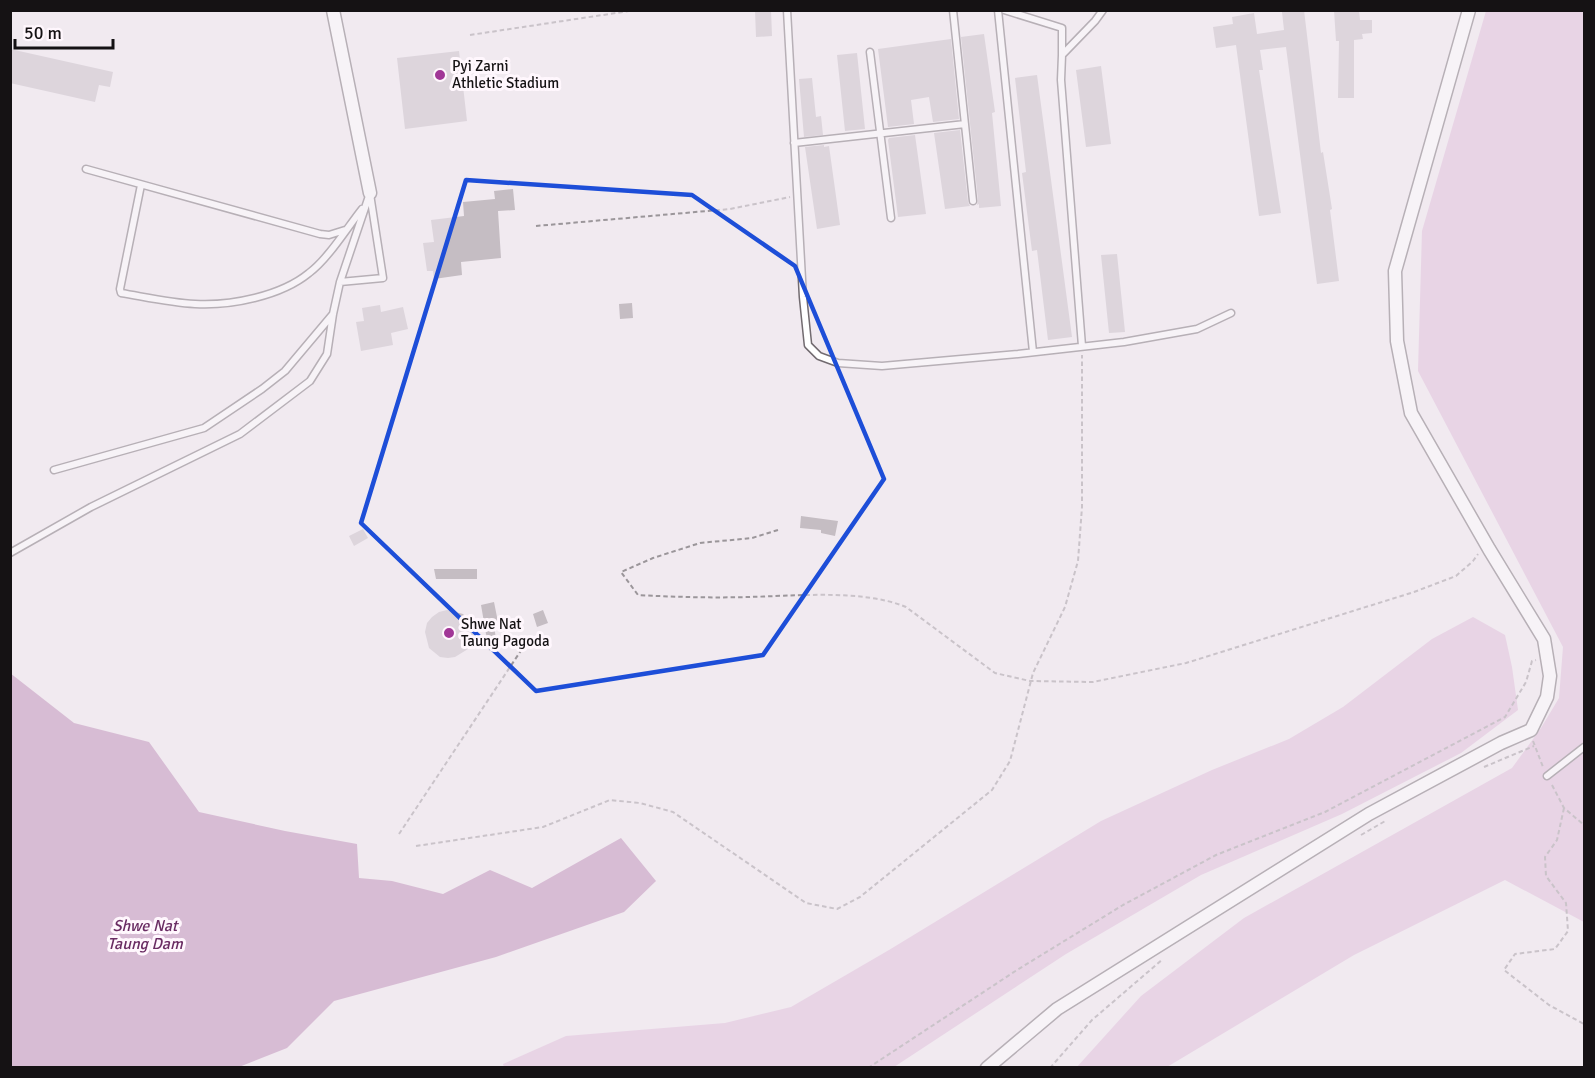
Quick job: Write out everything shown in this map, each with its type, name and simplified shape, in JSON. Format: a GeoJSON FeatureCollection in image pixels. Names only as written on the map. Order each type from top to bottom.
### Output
{"type":"FeatureCollection","features":[{"type":"Feature","properties":{"kind":"street"},"geometry":{"type":"LineString","coordinates":[[333,10],[368,198]]}},
{"type":"Feature","properties":{"kind":"street"},"geometry":{"type":"LineString","coordinates":[[987,1068],[1057,1009],[1369,814],[1501,743],[1531,730],[1547,697],[1550,676],[1544,639],[1411,412],[1397,341],[1395,271],[1469,10]]}},
{"type":"Feature","properties":{"kind":"lane"},"geometry":{"type":"LineString","coordinates":[[787,10],[808,345],[819,356],[838,363],[882,366],[1033,352],[1144,339],[1197,328],[1231,313]]}},
{"type":"Feature","properties":{"kind":"lane"},"geometry":{"type":"LineString","coordinates":[[953,10],[973,201]]}},
{"type":"Feature","properties":{"kind":"lane"},"geometry":{"type":"LineString","coordinates":[[998,10],[1033,352]]}},
{"type":"Feature","properties":{"kind":"lane"},"geometry":{"type":"LineString","coordinates":[[1004,10],[1062,28],[1061,80],[1082,346]]}},
{"type":"Feature","properties":{"kind":"lane"},"geometry":{"type":"LineString","coordinates":[[1062,55],[1103,10]]}},
{"type":"Feature","properties":{"kind":"lane"},"geometry":{"type":"LineString","coordinates":[[870,52],[891,218]]}},
{"type":"Feature","properties":{"kind":"lane"},"geometry":{"type":"LineString","coordinates":[[795,143],[965,124]]}},
{"type":"Feature","properties":{"kind":"lane"},"geometry":{"type":"LineString","coordinates":[[86,169],[320,234],[329,235],[345,230]]}},
{"type":"Feature","properties":{"kind":"lane"},"geometry":{"type":"LineString","coordinates":[[141,185],[120,288],[121,293],[195,304],[263,296],[283,289],[309,273],[368,198]]}},
{"type":"Feature","properties":{"kind":"lane"},"geometry":{"type":"LineString","coordinates":[[340,282],[383,278],[368,198]]}},
{"type":"Feature","properties":{"kind":"lane"},"geometry":{"type":"LineString","coordinates":[[10,553],[91,507],[240,434],[310,381],[327,354],[340,282],[368,198]]}},
{"type":"Feature","properties":{"kind":"lane"},"geometry":{"type":"LineString","coordinates":[[54,470],[204,428],[285,371],[333,314]]}},
{"type":"Feature","properties":{"kind":"lane"},"geometry":{"type":"LineString","coordinates":[[1547,776],[1584,747]]}},
{"type":"Feature","properties":{"kind":"path"},"geometry":{"type":"LineString","coordinates":[[470,35],[636,10]]}},
{"type":"Feature","properties":{"kind":"path"},"geometry":{"type":"LineString","coordinates":[[536,226],[730,209],[798,196]]}},
{"type":"Feature","properties":{"kind":"path"},"geometry":{"type":"LineString","coordinates":[[416,846],[543,827],[610,800],[640,803],[673,812],[806,903],[837,909],[860,897],[993,790],[1010,761],[1030,681],[1065,607],[1078,561],[1082,507],[1082,346]]}},
{"type":"Feature","properties":{"kind":"path"},"geometry":{"type":"LineString","coordinates":[[778,530],[752,538],[700,543],[653,558],[621,572],[638,595],[696,598],[831,595],[893,602],[906,607],[995,673],[1030,681],[1093,682],[1186,663],[1414,592],[1456,576],[1473,561],[1485,541]]}},
{"type":"Feature","properties":{"kind":"path"},"geometry":{"type":"LineString","coordinates":[[399,834],[524,646]]}},
{"type":"Feature","properties":{"kind":"path"},"geometry":{"type":"LineString","coordinates":[[868,1068],[1017,970],[1124,905],[1216,855],[1325,812],[1505,717],[1526,682],[1532,661],[1547,656]]}},
{"type":"Feature","properties":{"kind":"path"},"geometry":{"type":"LineString","coordinates":[[1484,768],[1534,746]]}},
{"type":"Feature","properties":{"kind":"path"},"geometry":{"type":"LineString","coordinates":[[1564,808],[1557,840],[1545,856],[1546,876],[1566,903],[1568,931],[1555,949],[1515,954],[1504,970],[1549,1005],[1584,1024]]}},
{"type":"Feature","properties":{"kind":"path"},"geometry":{"type":"LineString","coordinates":[[1355,839],[1395,815]]}},
{"type":"Feature","properties":{"kind":"path"},"geometry":{"type":"LineString","coordinates":[[1050,1068],[1092,1020],[1165,958]]}},
{"type":"Feature","properties":{"kind":"highlighted area"},"geometry":{"type":"Polygon","coordinates":[[[466,180],[692,195],[795,266],[884,479],[763,655],[536,691],[361,523],[466,180]]]}},
{"type":"Feature","properties":{"kind":"shaded area"},"geometry":{"type":"Polygon","coordinates":[[[1486,11],[1584,11],[1584,922],[1505,880],[1354,955],[1167,1067],[1076,1068],[1141,996],[1244,918],[1512,768],[1559,698],[1563,647],[1418,371],[1422,231],[1486,11]]]}},
{"type":"Feature","properties":{"kind":"shaded area"},"geometry":{"type":"Polygon","coordinates":[[[1473,617],[1505,635],[1518,710],[1461,753],[1342,814],[1201,875],[1066,954],[894,1067],[504,1067],[503,1064],[566,1036],[725,1023],[791,1007],[1101,821],[1212,770],[1289,739],[1343,707],[1432,639],[1473,617]]]}},
{"type":"Feature","properties":{"kind":"water","name":"Shwe Nat Taung Dam"},"geometry":{"type":"Polygon","coordinates":[[[10,673],[74,723],[149,742],[199,812],[357,844],[359,878],[392,881],[443,894],[490,870],[532,888],[621,838],[656,881],[624,912],[496,957],[334,1001],[287,1048],[239,1067],[11,1067],[10,673]]]}},
{"type":"Feature","properties":{"kind":"building"},"geometry":{"type":"Polygon","coordinates":[[[755,10],[771,10],[772,36],[756,37],[755,10]]]}},
{"type":"Feature","properties":{"kind":"building"},"geometry":{"type":"Polygon","coordinates":[[[1304,10],[1321,153],[1323,152],[1332,209],[1330,210],[1339,281],[1317,284],[1286,47],[1260,50],[1263,70],[1259,70],[1281,213],[1259,216],[1236,45],[1216,48],[1213,27],[1233,24],[1232,17],[1254,13],[1257,34],[1284,30],[1282,12],[1304,10]]]}},
{"type":"Feature","properties":{"kind":"building"},"geometry":{"type":"Polygon","coordinates":[[[1334,10],[1359,10],[1360,20],[1372,20],[1372,33],[1362,34],[1363,39],[1354,40],[1354,98],[1338,98],[1339,41],[1336,41],[1334,10]]]}},
{"type":"Feature","properties":{"kind":"building"},"geometry":{"type":"Polygon","coordinates":[[[984,34],[995,112],[992,113],[1001,206],[979,208],[961,37],[984,34]]]}},
{"type":"Feature","properties":{"kind":"building"},"geometry":{"type":"Polygon","coordinates":[[[951,39],[959,119],[933,122],[929,97],[911,100],[914,124],[888,127],[878,49],[951,39]]]}},
{"type":"Feature","properties":{"kind":"building"},"geometry":{"type":"Polygon","coordinates":[[[10,49],[113,72],[110,87],[99,85],[95,102],[10,83],[10,49]]]}},
{"type":"Feature","properties":{"kind":"building"},"geometry":{"type":"Polygon","coordinates":[[[459,51],[467,121],[405,129],[397,58],[459,51]]]}},
{"type":"Feature","properties":{"kind":"building"},"geometry":{"type":"Polygon","coordinates":[[[857,53],[865,129],[845,131],[837,55],[857,53]]]}},
{"type":"Feature","properties":{"kind":"building"},"geometry":{"type":"Polygon","coordinates":[[[1101,66],[1111,144],[1086,147],[1076,70],[1101,66]]]}},
{"type":"Feature","properties":{"kind":"building"},"geometry":{"type":"Polygon","coordinates":[[[1037,75],[1072,337],[1048,340],[1037,250],[1032,251],[1022,173],[1026,172],[1015,78],[1037,75]]]}},
{"type":"Feature","properties":{"kind":"building"},"geometry":{"type":"Polygon","coordinates":[[[812,78],[816,117],[821,116],[823,135],[804,137],[799,79],[812,78]]]}},
{"type":"Feature","properties":{"kind":"building"},"geometry":{"type":"Polygon","coordinates":[[[960,130],[970,206],[945,209],[934,133],[960,130]]]}},
{"type":"Feature","properties":{"kind":"building"},"geometry":{"type":"Polygon","coordinates":[[[915,135],[926,214],[898,217],[888,140],[915,135]]]}},
{"type":"Feature","properties":{"kind":"building"},"geometry":{"type":"Polygon","coordinates":[[[824,145],[824,147],[829,146],[840,225],[817,229],[805,147],[824,145]]]}},
{"type":"Feature","properties":{"kind":"building"},"geometry":{"type":"Polygon","coordinates":[[[513,189],[515,210],[498,211],[501,258],[461,262],[462,275],[434,279],[433,271],[427,271],[423,243],[434,242],[431,220],[464,216],[463,202],[495,199],[494,191],[513,189]]]}},
{"type":"Feature","properties":{"kind":"building"},"geometry":{"type":"Polygon","coordinates":[[[1117,254],[1125,332],[1109,333],[1101,255],[1117,254]]]}},
{"type":"Feature","properties":{"kind":"building"},"geometry":{"type":"Polygon","coordinates":[[[632,303],[633,318],[620,319],[619,304],[632,303]]]}},
{"type":"Feature","properties":{"kind":"building"},"geometry":{"type":"Polygon","coordinates":[[[380,305],[381,312],[403,307],[408,329],[391,333],[393,345],[361,351],[356,322],[364,321],[362,308],[380,305]]]}},
{"type":"Feature","properties":{"kind":"building"},"geometry":{"type":"Polygon","coordinates":[[[801,516],[838,521],[835,536],[821,533],[821,530],[800,528],[801,516]]]}},
{"type":"Feature","properties":{"kind":"building"},"geometry":{"type":"Polygon","coordinates":[[[363,529],[368,538],[354,546],[349,536],[363,529]]]}},
{"type":"Feature","properties":{"kind":"building"},"geometry":{"type":"Polygon","coordinates":[[[434,569],[477,569],[477,579],[436,579],[434,569]]]}},
{"type":"Feature","properties":{"kind":"building"},"geometry":{"type":"Polygon","coordinates":[[[494,602],[498,622],[494,623],[497,650],[489,651],[481,605],[494,602]]]}},
{"type":"Feature","properties":{"kind":"building","name":"Shwe Nat Taung Pagoda"},"geometry":{"type":"Polygon","coordinates":[[[447,610],[463,614],[478,630],[468,649],[455,657],[448,658],[440,657],[429,648],[425,632],[427,623],[432,617],[447,610]]]}},
{"type":"Feature","properties":{"kind":"building"},"geometry":{"type":"Polygon","coordinates":[[[543,610],[548,623],[537,627],[533,614],[543,610]]]}},
{"type":"Feature","properties":{"kind":"place","name":"Pyi Zarni Athletic Stadium"},"geometry":{"type":"Point","coordinates":[440,75]}},
{"type":"Feature","properties":{"kind":"place","name":"Shwe Nat Taung Pagoda"},"geometry":{"type":"Point","coordinates":[449,633]}}]}
